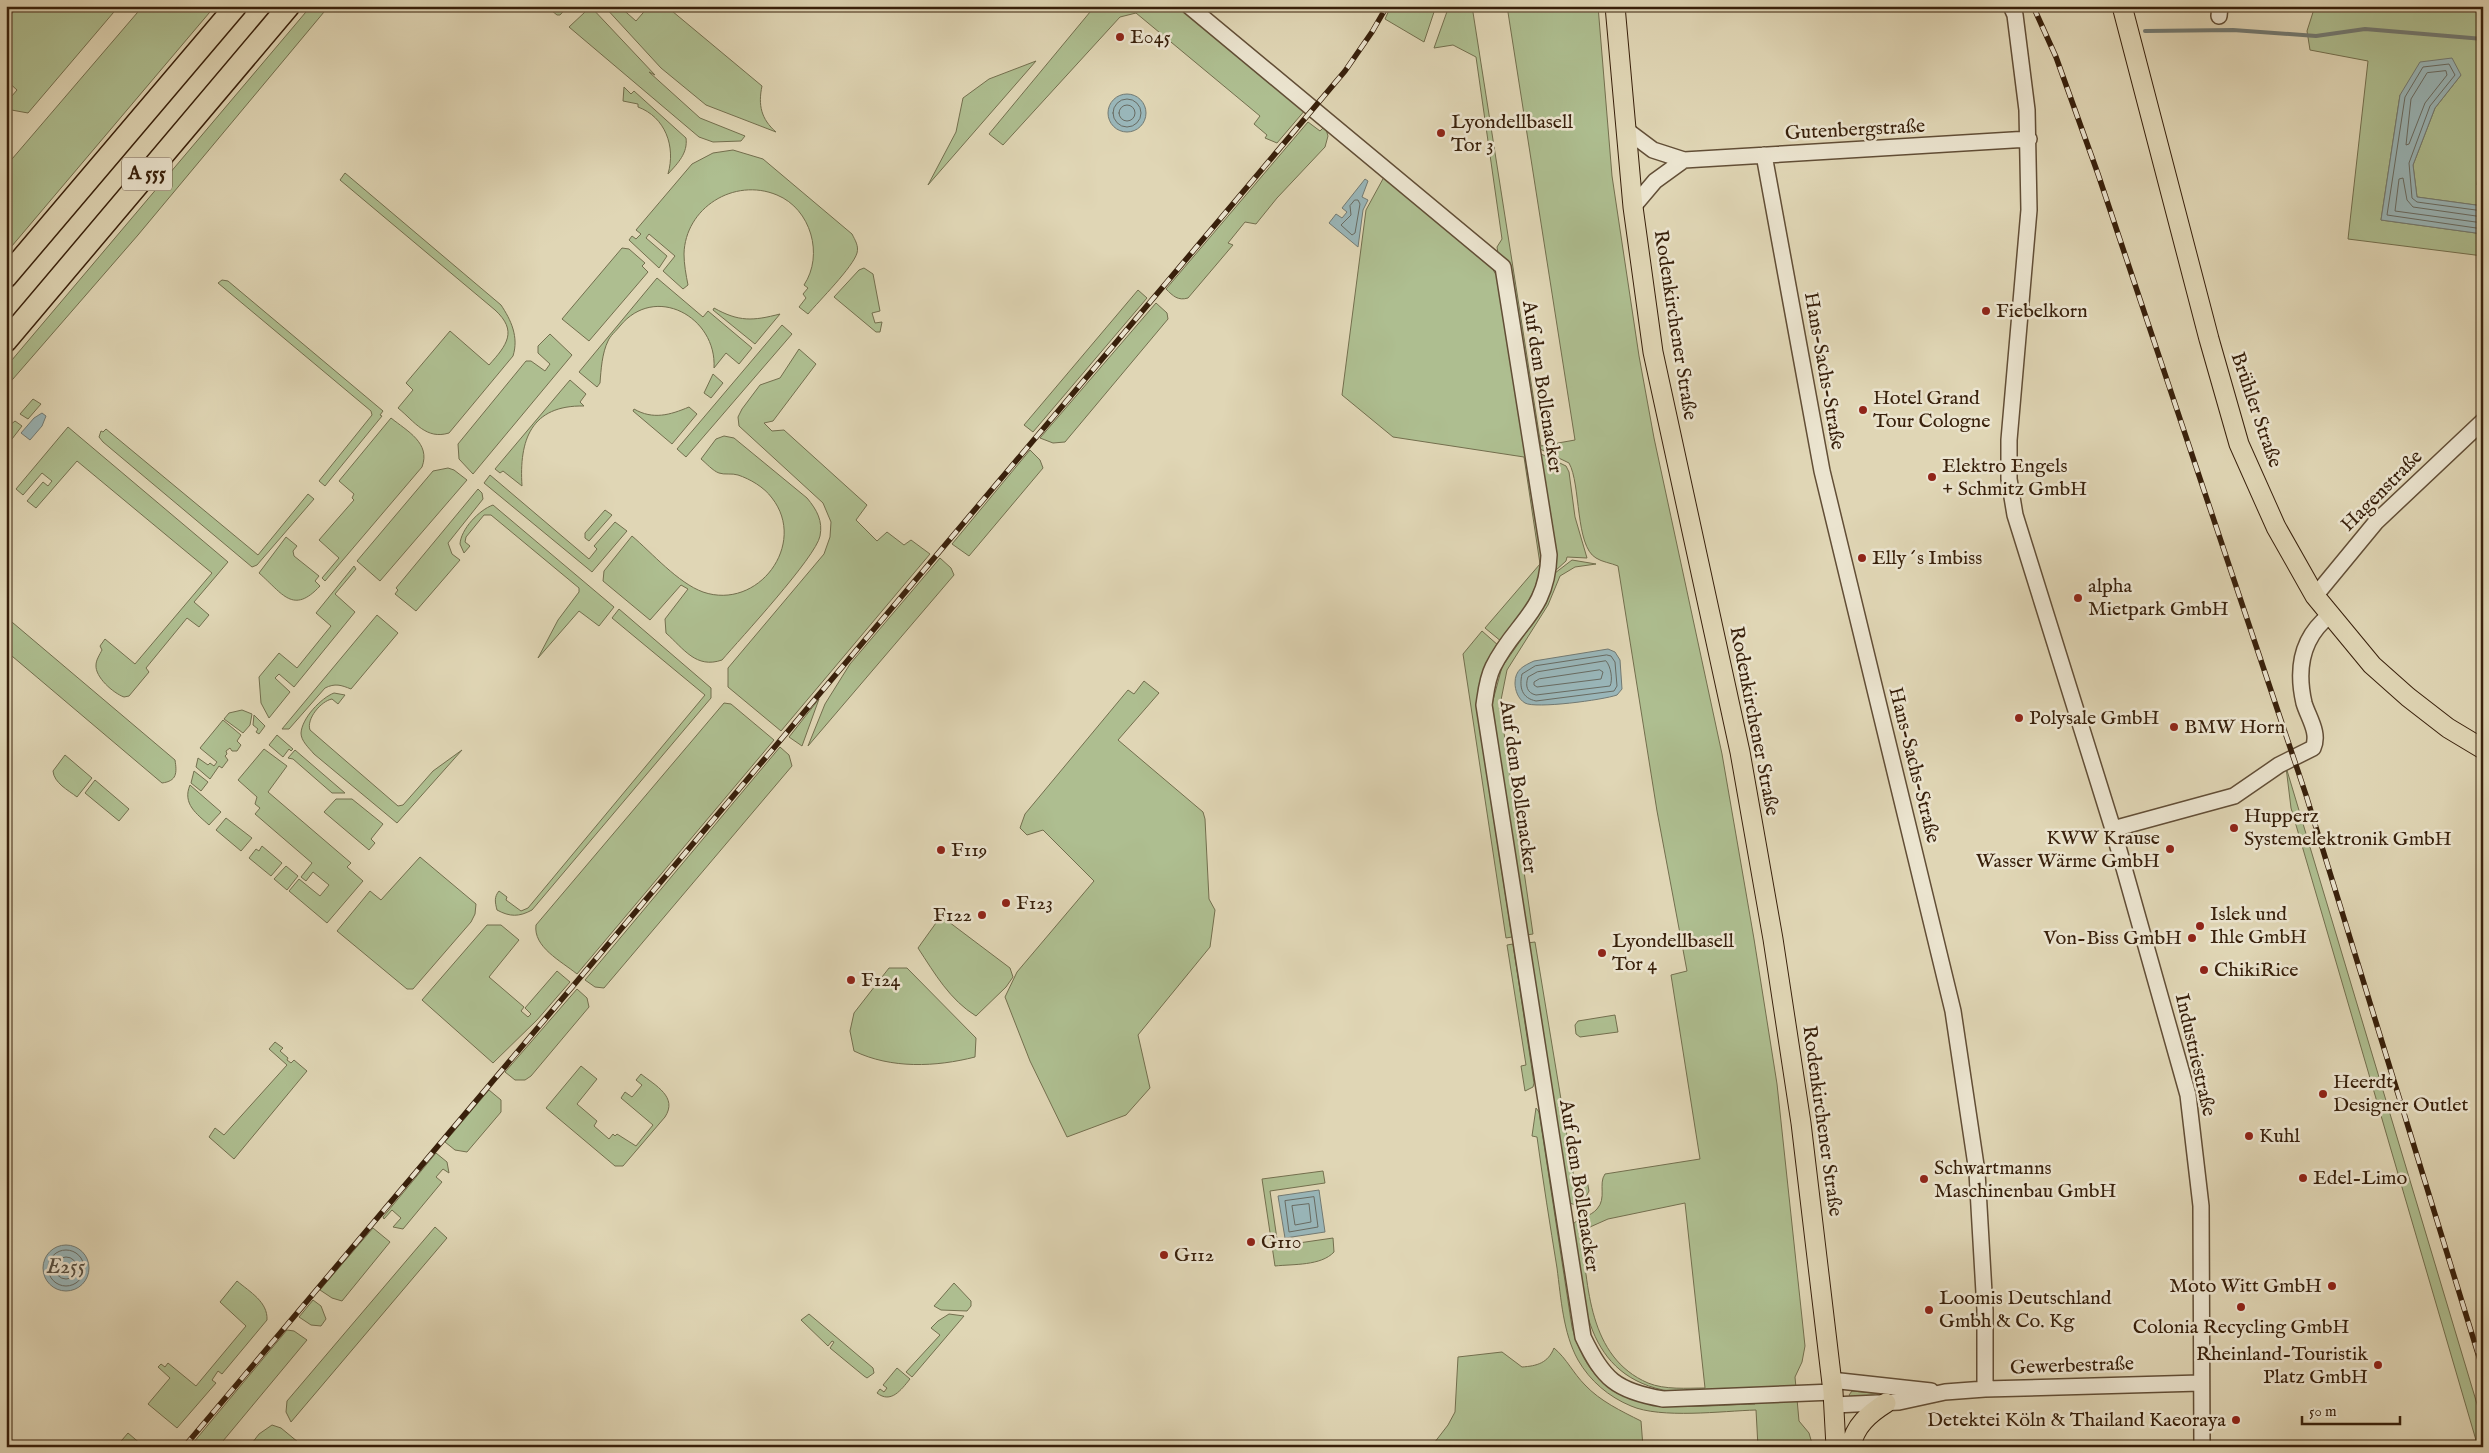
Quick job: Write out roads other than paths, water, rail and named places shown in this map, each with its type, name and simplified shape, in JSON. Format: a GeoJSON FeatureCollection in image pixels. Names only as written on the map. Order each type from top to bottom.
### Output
{"type":"FeatureCollection","features":[{"type":"Feature","properties":{"kind":"highway","name":"A 555"},"geometry":{"type":"LineString","coordinates":[[6,277],[236,6]]}},
{"type":"Feature","properties":{"kind":"highway","name":"A 555"},"geometry":{"type":"LineString","coordinates":[[6,341],[289,6]]}},
{"type":"Feature","properties":{"kind":"main road","name":"Rodenkirchener Straße"},"geometry":{"type":"LineString","coordinates":[[1615,6],[1633,207],[1653,352],[1740,752],[1773,939],[1801,1123],[1833,1392],[1836,1447]]}},
{"type":"Feature","properties":{"kind":"main road","name":"Brühler Straße"},"geometry":{"type":"LineString","coordinates":[[2122,6],[2206,329],[2239,444],[2276,527],[2315,596],[2372,665],[2408,697],[2448,728],[2483,749]]}},
{"type":"Feature","properties":{"kind":"main road"},"geometry":{"type":"LineString","coordinates":[[1851,1447],[1852,1437],[1863,1421],[1886,1403]]}},
{"type":"Feature","properties":{"kind":"street","name":"Auf dem Bollenacker"},"geometry":{"type":"LineString","coordinates":[[1189,6],[1503,267],[1549,555],[1548,575],[1542,595],[1493,666],[1488,680],[1484,705],[1583,1337],[1596,1364],[1619,1387],[1639,1395],[1663,1399],[1833,1392]]}},
{"type":"Feature","properties":{"kind":"street","name":"Industriestraße"},"geometry":{"type":"LineString","coordinates":[[2011,6],[2016,15],[2024,74],[2029,139],[2029,210],[2009,440],[2009,479],[2015,515],[2113,829],[2188,1095],[2201,1206],[2204,1326],[2200,1383],[2202,1447]]}},
{"type":"Feature","properties":{"kind":"street"},"geometry":{"type":"LineString","coordinates":[[1625,129],[1653,150],[1684,160]]}},
{"type":"Feature","properties":{"kind":"street","name":"Gutenbergstraße"},"geometry":{"type":"LineString","coordinates":[[1684,160],[2029,139]]}},
{"type":"Feature","properties":{"kind":"street","name":"Hans-Sachs-Straße"},"geometry":{"type":"LineString","coordinates":[[1764,155],[1822,471],[1952,1011],[1977,1172],[1985,1310],[1985,1389]]}},
{"type":"Feature","properties":{"kind":"street"},"geometry":{"type":"LineString","coordinates":[[1633,207],[1655,181],[1684,160]]}},
{"type":"Feature","properties":{"kind":"street","name":"Hagenstraße"},"geometry":{"type":"LineString","coordinates":[[2315,596],[2376,522],[2483,421]]}},
{"type":"Feature","properties":{"kind":"street"},"geometry":{"type":"LineString","coordinates":[[2113,829],[2234,796],[2278,765],[2313,748],[2316,743],[2304,702],[2300,669],[2307,642],[2316,626],[2330,615]]}},
{"type":"Feature","properties":{"kind":"street","name":"Gewerbestraße"},"geometry":{"type":"LineString","coordinates":[[1833,1392],[1945,1392],[1985,1389],[2200,1383]]}},
{"type":"Feature","properties":{"kind":"street","name":"Gewerbestraße"},"geometry":{"type":"LineString","coordinates":[[1833,1392],[1886,1403],[1945,1392]]}},
{"type":"Feature","properties":{"kind":"water"},"geometry":{"type":"Polygon","coordinates":[[[2452,58],[2461,75],[2435,108],[2413,165],[2417,197],[2483,206],[2483,234],[2381,220],[2400,95],[2420,62],[2452,58]]]}},
{"type":"Feature","properties":{"kind":"water"},"geometry":{"type":"Polygon","coordinates":[[[1127,94],[1141,99],[1146,113],[1141,127],[1127,132],[1113,127],[1108,113],[1113,99],[1127,94]]]}},
{"type":"Feature","properties":{"kind":"water"},"geometry":{"type":"Polygon","coordinates":[[[1365,179],[1368,181],[1362,197],[1368,200],[1363,210],[1358,247],[1329,223],[1336,214],[1342,218],[1347,212],[1342,208],[1365,179]]]}},
{"type":"Feature","properties":{"kind":"water"},"geometry":{"type":"Polygon","coordinates":[[[42,413],[46,416],[42,426],[30,440],[21,433],[34,418],[42,413]]]}},
{"type":"Feature","properties":{"kind":"water"},"geometry":{"type":"Polygon","coordinates":[[[1608,649],[1615,652],[1620,660],[1622,689],[1617,695],[1584,701],[1531,705],[1525,703],[1517,694],[1516,675],[1520,669],[1534,661],[1608,649]]]}},
{"type":"Feature","properties":{"kind":"water"},"geometry":{"type":"Polygon","coordinates":[[[1319,1190],[1325,1232],[1285,1238],[1278,1196],[1319,1190]]]}},
{"type":"Feature","properties":{"kind":"water","name":"E255"},"geometry":{"type":"Polygon","coordinates":[[[66,1245],[79,1249],[85,1255],[89,1268],[85,1281],[79,1287],[66,1291],[53,1287],[47,1281],[43,1268],[47,1255],[53,1249],[66,1245]]]}},
{"type":"Feature","properties":{"kind":"waterway"},"geometry":{"type":"LineString","coordinates":[[2145,31],[2233,30],[2316,36],[2365,29],[2483,39]]}},
{"type":"Feature","properties":{"kind":"railway"},"geometry":{"type":"LineString","coordinates":[[184,1447],[1345,71],[1372,32],[1387,6]]}},
{"type":"Feature","properties":{"kind":"railway"},"geometry":{"type":"LineString","coordinates":[[2033,6],[2056,57],[2098,174],[2306,795],[2483,1370]]}},
{"type":"Feature","properties":{"kind":"place","name":"E045"},"geometry":{"type":"Point","coordinates":[1120,37]}},
{"type":"Feature","properties":{"kind":"place","name":"Lyondellbasell Tor 3"},"geometry":{"type":"Point","coordinates":[1441,133]}},
{"type":"Feature","properties":{"kind":"place","name":"Fiebelkorn"},"geometry":{"type":"Point","coordinates":[1986,311]}},
{"type":"Feature","properties":{"kind":"place","name":"Hotel Grand Tour Cologne"},"geometry":{"type":"Point","coordinates":[1863,410]}},
{"type":"Feature","properties":{"kind":"place","name":"Elektro Engels + Schmitz GmbH"},"geometry":{"type":"Point","coordinates":[1932,477]}},
{"type":"Feature","properties":{"kind":"place","name":"Elly´s Imbiss"},"geometry":{"type":"Point","coordinates":[1862,558]}},
{"type":"Feature","properties":{"kind":"place","name":"alpha Mietpark GmbH"},"geometry":{"type":"Point","coordinates":[2078,598]}},
{"type":"Feature","properties":{"kind":"place","name":"Polysale GmbH"},"geometry":{"type":"Point","coordinates":[2019,718]}},
{"type":"Feature","properties":{"kind":"place","name":"BMW Horn"},"geometry":{"type":"Point","coordinates":[2174,727]}},
{"type":"Feature","properties":{"kind":"place","name":"Hupperz Systemelektronik GmbH"},"geometry":{"type":"Point","coordinates":[2234,828]}},
{"type":"Feature","properties":{"kind":"place","name":"KWW Krause Wasser Wärme GmbH"},"geometry":{"type":"Point","coordinates":[2170,849]}},
{"type":"Feature","properties":{"kind":"place","name":"F119"},"geometry":{"type":"Point","coordinates":[941,850]}},
{"type":"Feature","properties":{"kind":"place","name":"F123"},"geometry":{"type":"Point","coordinates":[1006,903]}},
{"type":"Feature","properties":{"kind":"place","name":"F122"},"geometry":{"type":"Point","coordinates":[982,915]}},
{"type":"Feature","properties":{"kind":"place","name":"Islek und Ihle GmbH"},"geometry":{"type":"Point","coordinates":[2200,926]}},
{"type":"Feature","properties":{"kind":"place","name":"Von-Biss GmbH"},"geometry":{"type":"Point","coordinates":[2192,938]}},
{"type":"Feature","properties":{"kind":"place","name":"Lyondellbasell Tor 4"},"geometry":{"type":"Point","coordinates":[1602,953]}},
{"type":"Feature","properties":{"kind":"place","name":"ChikiRice"},"geometry":{"type":"Point","coordinates":[2204,970]}},
{"type":"Feature","properties":{"kind":"place","name":"F124"},"geometry":{"type":"Point","coordinates":[851,980]}},
{"type":"Feature","properties":{"kind":"place","name":"Heerdt Designer Outlet"},"geometry":{"type":"Point","coordinates":[2323,1094]}},
{"type":"Feature","properties":{"kind":"place","name":"Kuhl"},"geometry":{"type":"Point","coordinates":[2249,1136]}},
{"type":"Feature","properties":{"kind":"place","name":"Edel-Limo"},"geometry":{"type":"Point","coordinates":[2303,1178]}},
{"type":"Feature","properties":{"kind":"place","name":"Schwartmanns Maschinenbau GmbH"},"geometry":{"type":"Point","coordinates":[1924,1179]}},
{"type":"Feature","properties":{"kind":"place","name":"G110"},"geometry":{"type":"Point","coordinates":[1251,1242]}},
{"type":"Feature","properties":{"kind":"place","name":"G112"},"geometry":{"type":"Point","coordinates":[1164,1255]}},
{"type":"Feature","properties":{"kind":"place","name":"Moto Witt GmbH"},"geometry":{"type":"Point","coordinates":[2332,1286]}},
{"type":"Feature","properties":{"kind":"place","name":"Colonia Recycling GmbH"},"geometry":{"type":"Point","coordinates":[2241,1307]}},
{"type":"Feature","properties":{"kind":"place","name":"Loomis Deutschland Gmbh & Co. Kg"},"geometry":{"type":"Point","coordinates":[1929,1310]}},
{"type":"Feature","properties":{"kind":"place","name":"Rheinland-Touristik Platz GmbH"},"geometry":{"type":"Point","coordinates":[2378,1365]}},
{"type":"Feature","properties":{"kind":"place","name":"Detektei Köln & Thailand Kaeoraya"},"geometry":{"type":"Point","coordinates":[2236,1420]}}]}
